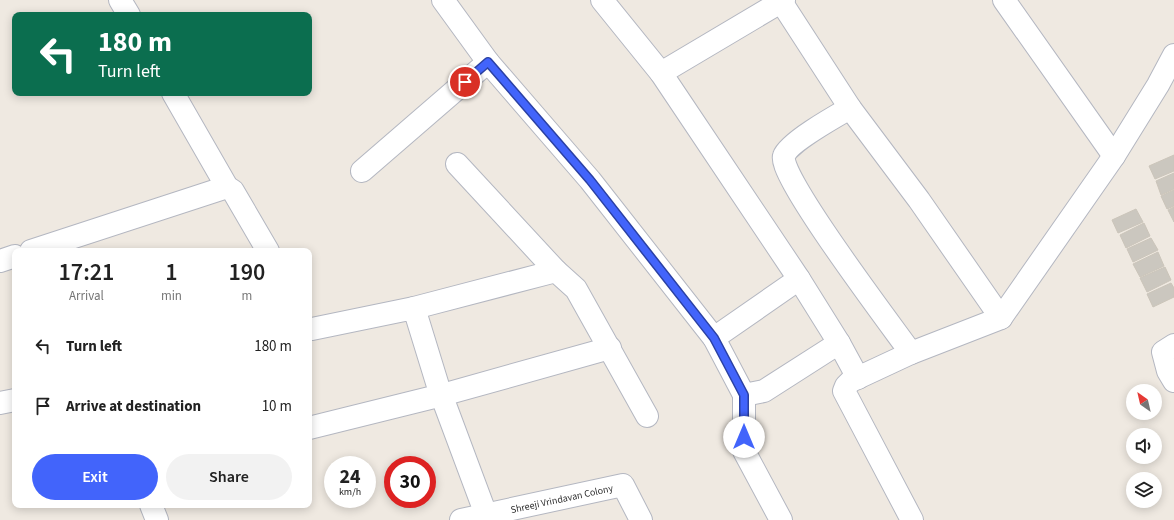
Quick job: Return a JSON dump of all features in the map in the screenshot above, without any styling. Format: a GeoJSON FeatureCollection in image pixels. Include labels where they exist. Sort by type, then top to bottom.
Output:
{"type":"FeatureCollection","features":[{"type":"Feature","properties":{"kind":"street"},"geometry":{"type":"LineString","coordinates":[[120,0],[127,12]]}},
{"type":"Feature","properties":{"kind":"street"},"geometry":{"type":"LineString","coordinates":[[443,0],[488,62],[590,180],[714,338],[744,395],[744,450],[781,520]]}},
{"type":"Feature","properties":{"kind":"street"},"geometry":{"type":"LineString","coordinates":[[602,0],[662,73],[799,278],[839,343],[858,378]]}},
{"type":"Feature","properties":{"kind":"street"},"geometry":{"type":"LineString","coordinates":[[1004,0],[1114,156]]}},
{"type":"Feature","properties":{"kind":"street"},"geometry":{"type":"LineString","coordinates":[[662,73],[782,1],[850,108],[919,200],[1001,318]]}},
{"type":"Feature","properties":{"kind":"street"},"geometry":{"type":"LineString","coordinates":[[912,520],[844,392],[846,386],[858,378],[911,353],[1001,318],[1114,156],[1166,90],[1174,55]]}},
{"type":"Feature","properties":{"kind":"street"},"geometry":{"type":"LineString","coordinates":[[362,171],[488,62]]}},
{"type":"Feature","properties":{"kind":"street"},"geometry":{"type":"LineString","coordinates":[[175,96],[227,187],[233,191],[266,248]]}},
{"type":"Feature","properties":{"kind":"street"},"geometry":{"type":"LineString","coordinates":[[850,108],[793,144],[784,154],[783,160],[799,192],[853,274],[911,353]]}},
{"type":"Feature","properties":{"kind":"street"},"geometry":{"type":"LineString","coordinates":[[458,164],[556,271],[576,289],[648,416]]}},
{"type":"Feature","properties":{"kind":"street"},"geometry":{"type":"LineString","coordinates":[[40,248],[227,187]]}},
{"type":"Feature","properties":{"kind":"street"},"geometry":{"type":"LineString","coordinates":[[0,261],[12,257]]}},
{"type":"Feature","properties":{"kind":"street"},"geometry":{"type":"LineString","coordinates":[[312,327],[414,308],[556,271]]}},
{"type":"Feature","properties":{"kind":"street"},"geometry":{"type":"LineString","coordinates":[[714,338],[799,278]]}},
{"type":"Feature","properties":{"kind":"street"},"geometry":{"type":"LineString","coordinates":[[414,308],[442,395],[486,518]]}},
{"type":"Feature","properties":{"kind":"street"},"geometry":{"type":"LineString","coordinates":[[744,395],[764,391],[839,343]]}},
{"type":"Feature","properties":{"kind":"street"},"geometry":{"type":"LineString","coordinates":[[1174,345],[1163,352],[1168,371],[1174,381]]}},
{"type":"Feature","properties":{"kind":"street"},"geometry":{"type":"LineString","coordinates":[[312,427],[442,395],[610,348]]}},
{"type":"Feature","properties":{"kind":"street"},"geometry":{"type":"LineString","coordinates":[[0,403],[12,401]]}},
{"type":"Feature","properties":{"kind":"street","name":"Shreeji Vrindavan Colony"},"geometry":{"type":"LineString","coordinates":[[461,520],[486,518],[623,485],[641,520]]}},
{"type":"Feature","properties":{"kind":"street"},"geometry":{"type":"LineString","coordinates":[[152,508],[157,520]]}},
{"type":"Feature","properties":{"kind":"building"},"geometry":{"type":"Polygon","coordinates":[[[1174,155],[1174,171],[1155,179],[1149,166],[1174,155]]]}},
{"type":"Feature","properties":{"kind":"building"},"geometry":{"type":"Polygon","coordinates":[[[1174,173],[1174,189],[1161,195],[1156,181],[1174,173]]]}},
{"type":"Feature","properties":{"kind":"building"},"geometry":{"type":"Polygon","coordinates":[[[1174,190],[1174,206],[1167,209],[1161,196],[1174,190]]]}},
{"type":"Feature","properties":{"kind":"building"},"geometry":{"type":"Polygon","coordinates":[[[1174,207],[1174,222],[1168,210],[1174,207]]]}},
{"type":"Feature","properties":{"kind":"building"},"geometry":{"type":"Polygon","coordinates":[[[1136,209],[1143,222],[1118,233],[1112,220],[1136,209]]]}},
{"type":"Feature","properties":{"kind":"building"},"geometry":{"type":"Polygon","coordinates":[[[1144,223],[1150,236],[1126,248],[1120,235],[1144,223]]]}},
{"type":"Feature","properties":{"kind":"building"},"geometry":{"type":"Polygon","coordinates":[[[1151,238],[1158,250],[1133,262],[1127,249],[1151,238]]]}},
{"type":"Feature","properties":{"kind":"building"},"geometry":{"type":"Polygon","coordinates":[[[1158,252],[1164,266],[1140,277],[1133,264],[1158,252]]]}},
{"type":"Feature","properties":{"kind":"building"},"geometry":{"type":"Polygon","coordinates":[[[1165,267],[1171,280],[1147,292],[1140,278],[1165,267]]]}},
{"type":"Feature","properties":{"kind":"building"},"geometry":{"type":"Polygon","coordinates":[[[1171,283],[1174,288],[1174,297],[1153,307],[1147,294],[1171,283]]]}},
{"type":"Feature","properties":{"kind":"route"},"geometry":{"type":"LineString","coordinates":[[465,82],[488,62],[609,204],[714,338],[744,395],[744,437]]}}]}
